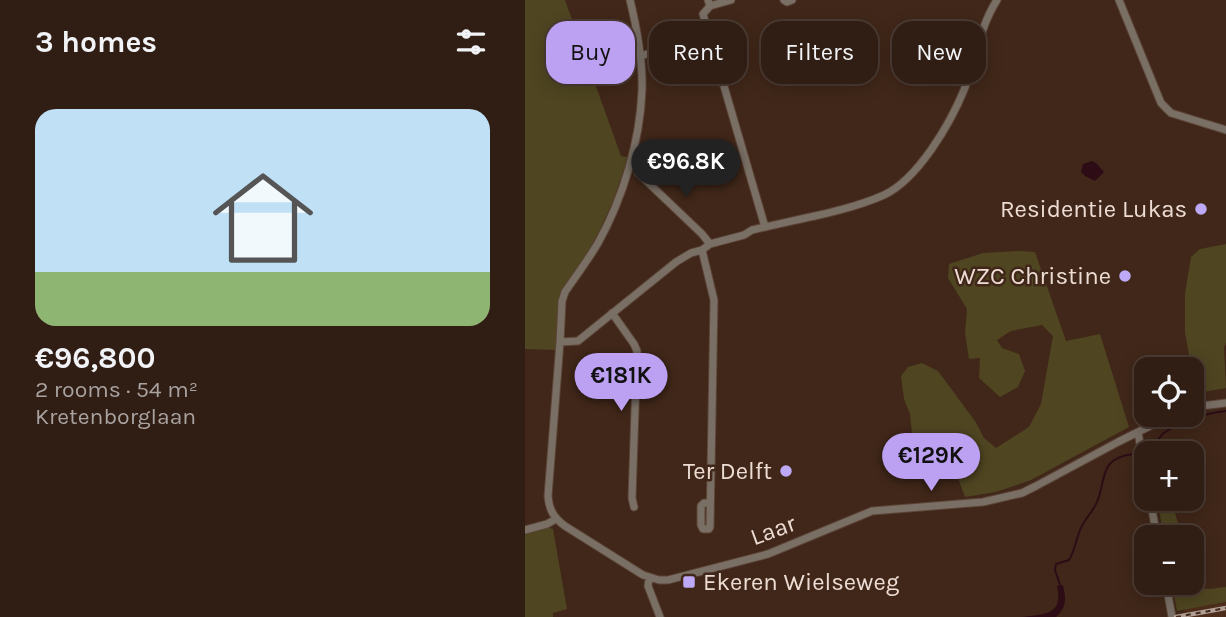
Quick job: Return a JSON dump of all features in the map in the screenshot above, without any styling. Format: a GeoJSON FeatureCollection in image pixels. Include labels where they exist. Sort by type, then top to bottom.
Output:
{"type":"FeatureCollection","features":[{"type":"Feature","properties":{"kind":"street"},"geometry":{"type":"LineString","coordinates":[[630,0],[640,56],[642,89],[638,123],[631,160],[614,209],[598,242],[562,300],[548,496],[550,509],[556,519],[649,577],[648,586],[660,617]]}},
{"type":"Feature","properties":{"kind":"street"},"geometry":{"type":"LineString","coordinates":[[705,21],[703,14],[709,3],[731,0]]}},
{"type":"Feature","properties":{"kind":"street"},"geometry":{"type":"LineString","coordinates":[[784,0],[792,0]]}},
{"type":"Feature","properties":{"kind":"street"},"geometry":{"type":"LineString","coordinates":[[560,342],[578,341],[676,262],[710,244],[744,236],[765,226],[858,204],[885,194],[905,180],[931,150],[952,118],[970,75],[983,26],[997,0]]}},
{"type":"Feature","properties":{"kind":"street"},"geometry":{"type":"LineString","coordinates":[[1119,0],[1161,103],[1171,113],[1226,130]]}},
{"type":"Feature","properties":{"kind":"street"},"geometry":{"type":"LineString","coordinates":[[640,56],[649,53]]}},
{"type":"Feature","properties":{"kind":"street"},"geometry":{"type":"LineString","coordinates":[[722,84],[765,226]]}},
{"type":"Feature","properties":{"kind":"street"},"geometry":{"type":"LineString","coordinates":[[638,173],[710,244]]}},
{"type":"Feature","properties":{"kind":"street"},"geometry":{"type":"LineString","coordinates":[[702,250],[714,300],[711,503]]}},
{"type":"Feature","properties":{"kind":"street"},"geometry":{"type":"LineString","coordinates":[[612,313],[635,344],[637,351],[632,498],[634,508]]}},
{"type":"Feature","properties":{"kind":"street"},"geometry":{"type":"LineString","coordinates":[[1204,406],[1226,403]]}},
{"type":"Feature","properties":{"kind":"street","name":"Laar"},"geometry":{"type":"LineString","coordinates":[[649,577],[669,580],[748,560],[872,511],[958,505],[1012,496],[1149,427]]}},
{"type":"Feature","properties":{"kind":"street"},"geometry":{"type":"LineString","coordinates":[[1137,432],[1139,441]]}},
{"type":"Feature","properties":{"kind":"street"},"geometry":{"type":"LineString","coordinates":[[525,530],[556,519]]}},
{"type":"Feature","properties":{"kind":"street"},"geometry":{"type":"LineString","coordinates":[[1168,595],[1171,614]]}},
{"type":"Feature","properties":{"kind":"shaded area"},"geometry":{"type":"Polygon","coordinates":[[[525,0],[565,0],[573,21],[546,21],[546,84],[595,84],[621,156],[628,157],[602,225],[582,264],[560,295],[556,350],[525,349],[525,0]]]}},
{"type":"Feature","properties":{"kind":"shaded area"},"geometry":{"type":"Polygon","coordinates":[[[1092,161],[1104,172],[1095,181],[1081,172],[1083,164],[1092,161]]]}},
{"type":"Feature","properties":{"kind":"shaded area"},"geometry":{"type":"Polygon","coordinates":[[[1226,244],[1226,388],[1204,392],[1204,357],[1186,357],[1189,355],[1185,332],[1185,293],[1191,257],[1200,249],[1226,244]]]}},
{"type":"Feature","properties":{"kind":"shaded area"},"geometry":{"type":"Polygon","coordinates":[[[1035,252],[1066,341],[1100,334],[1129,427],[1031,480],[996,492],[965,497],[955,470],[954,445],[935,434],[913,444],[910,414],[904,399],[901,376],[908,367],[922,363],[938,371],[975,421],[984,438],[996,448],[1029,427],[1041,404],[1053,336],[1042,325],[1011,331],[997,340],[1002,348],[1019,354],[1025,371],[1018,387],[1000,397],[979,378],[980,358],[969,359],[965,333],[967,309],[948,278],[949,264],[983,253],[1035,252]]]}},
{"type":"Feature","properties":{"kind":"shaded area"},"geometry":{"type":"Polygon","coordinates":[[[1159,511],[1174,511],[1179,525],[1162,525],[1159,511]]]}},
{"type":"Feature","properties":{"kind":"shaded area"},"geometry":{"type":"Polygon","coordinates":[[[548,527],[553,529],[567,609],[553,613],[553,617],[525,617],[525,533],[548,527]]]}},
{"type":"Feature","properties":{"kind":"shaded area"},"geometry":{"type":"Polygon","coordinates":[[[1063,585],[1065,602],[1056,617],[1021,617],[1050,612],[1057,603],[1057,586],[1063,585]]]}},
{"type":"Feature","properties":{"kind":"shaded area"},"geometry":{"type":"Polygon","coordinates":[[[1226,587],[1226,602],[1177,611],[1174,595],[1204,595],[1204,588],[1226,587]]]}},
{"type":"Feature","properties":{"kind":"shaded area"},"geometry":{"type":"Polygon","coordinates":[[[1226,602],[1226,617],[1185,617],[1184,609],[1226,602]]]}},
{"type":"Feature","properties":{"kind":"waterway"},"geometry":{"type":"LineString","coordinates":[[1158,441],[1172,428],[1194,418],[1226,411]]}},
{"type":"Feature","properties":{"kind":"waterway"},"geometry":{"type":"LineString","coordinates":[[1060,585],[1055,570],[1056,564],[1069,560],[1082,526],[1097,502],[1109,465],[1114,460],[1133,454]]}},
{"type":"Feature","properties":{"kind":"railway"},"geometry":{"type":"LineString","coordinates":[[1176,617],[1226,608]]}},
{"type":"Feature","properties":{"kind":"place","name":"Residentie Lukas"},"geometry":{"type":"Point","coordinates":[1201,209]}},
{"type":"Feature","properties":{"kind":"place","name":"WZC Christine"},"geometry":{"type":"Point","coordinates":[1125,276]}},
{"type":"Feature","properties":{"kind":"place","name":"Ter Delft"},"geometry":{"type":"Point","coordinates":[786,471]}},
{"type":"Feature","properties":{"kind":"place","name":"Ekeren Wielseweg"},"geometry":{"type":"Point","coordinates":[689,582]}}]}
